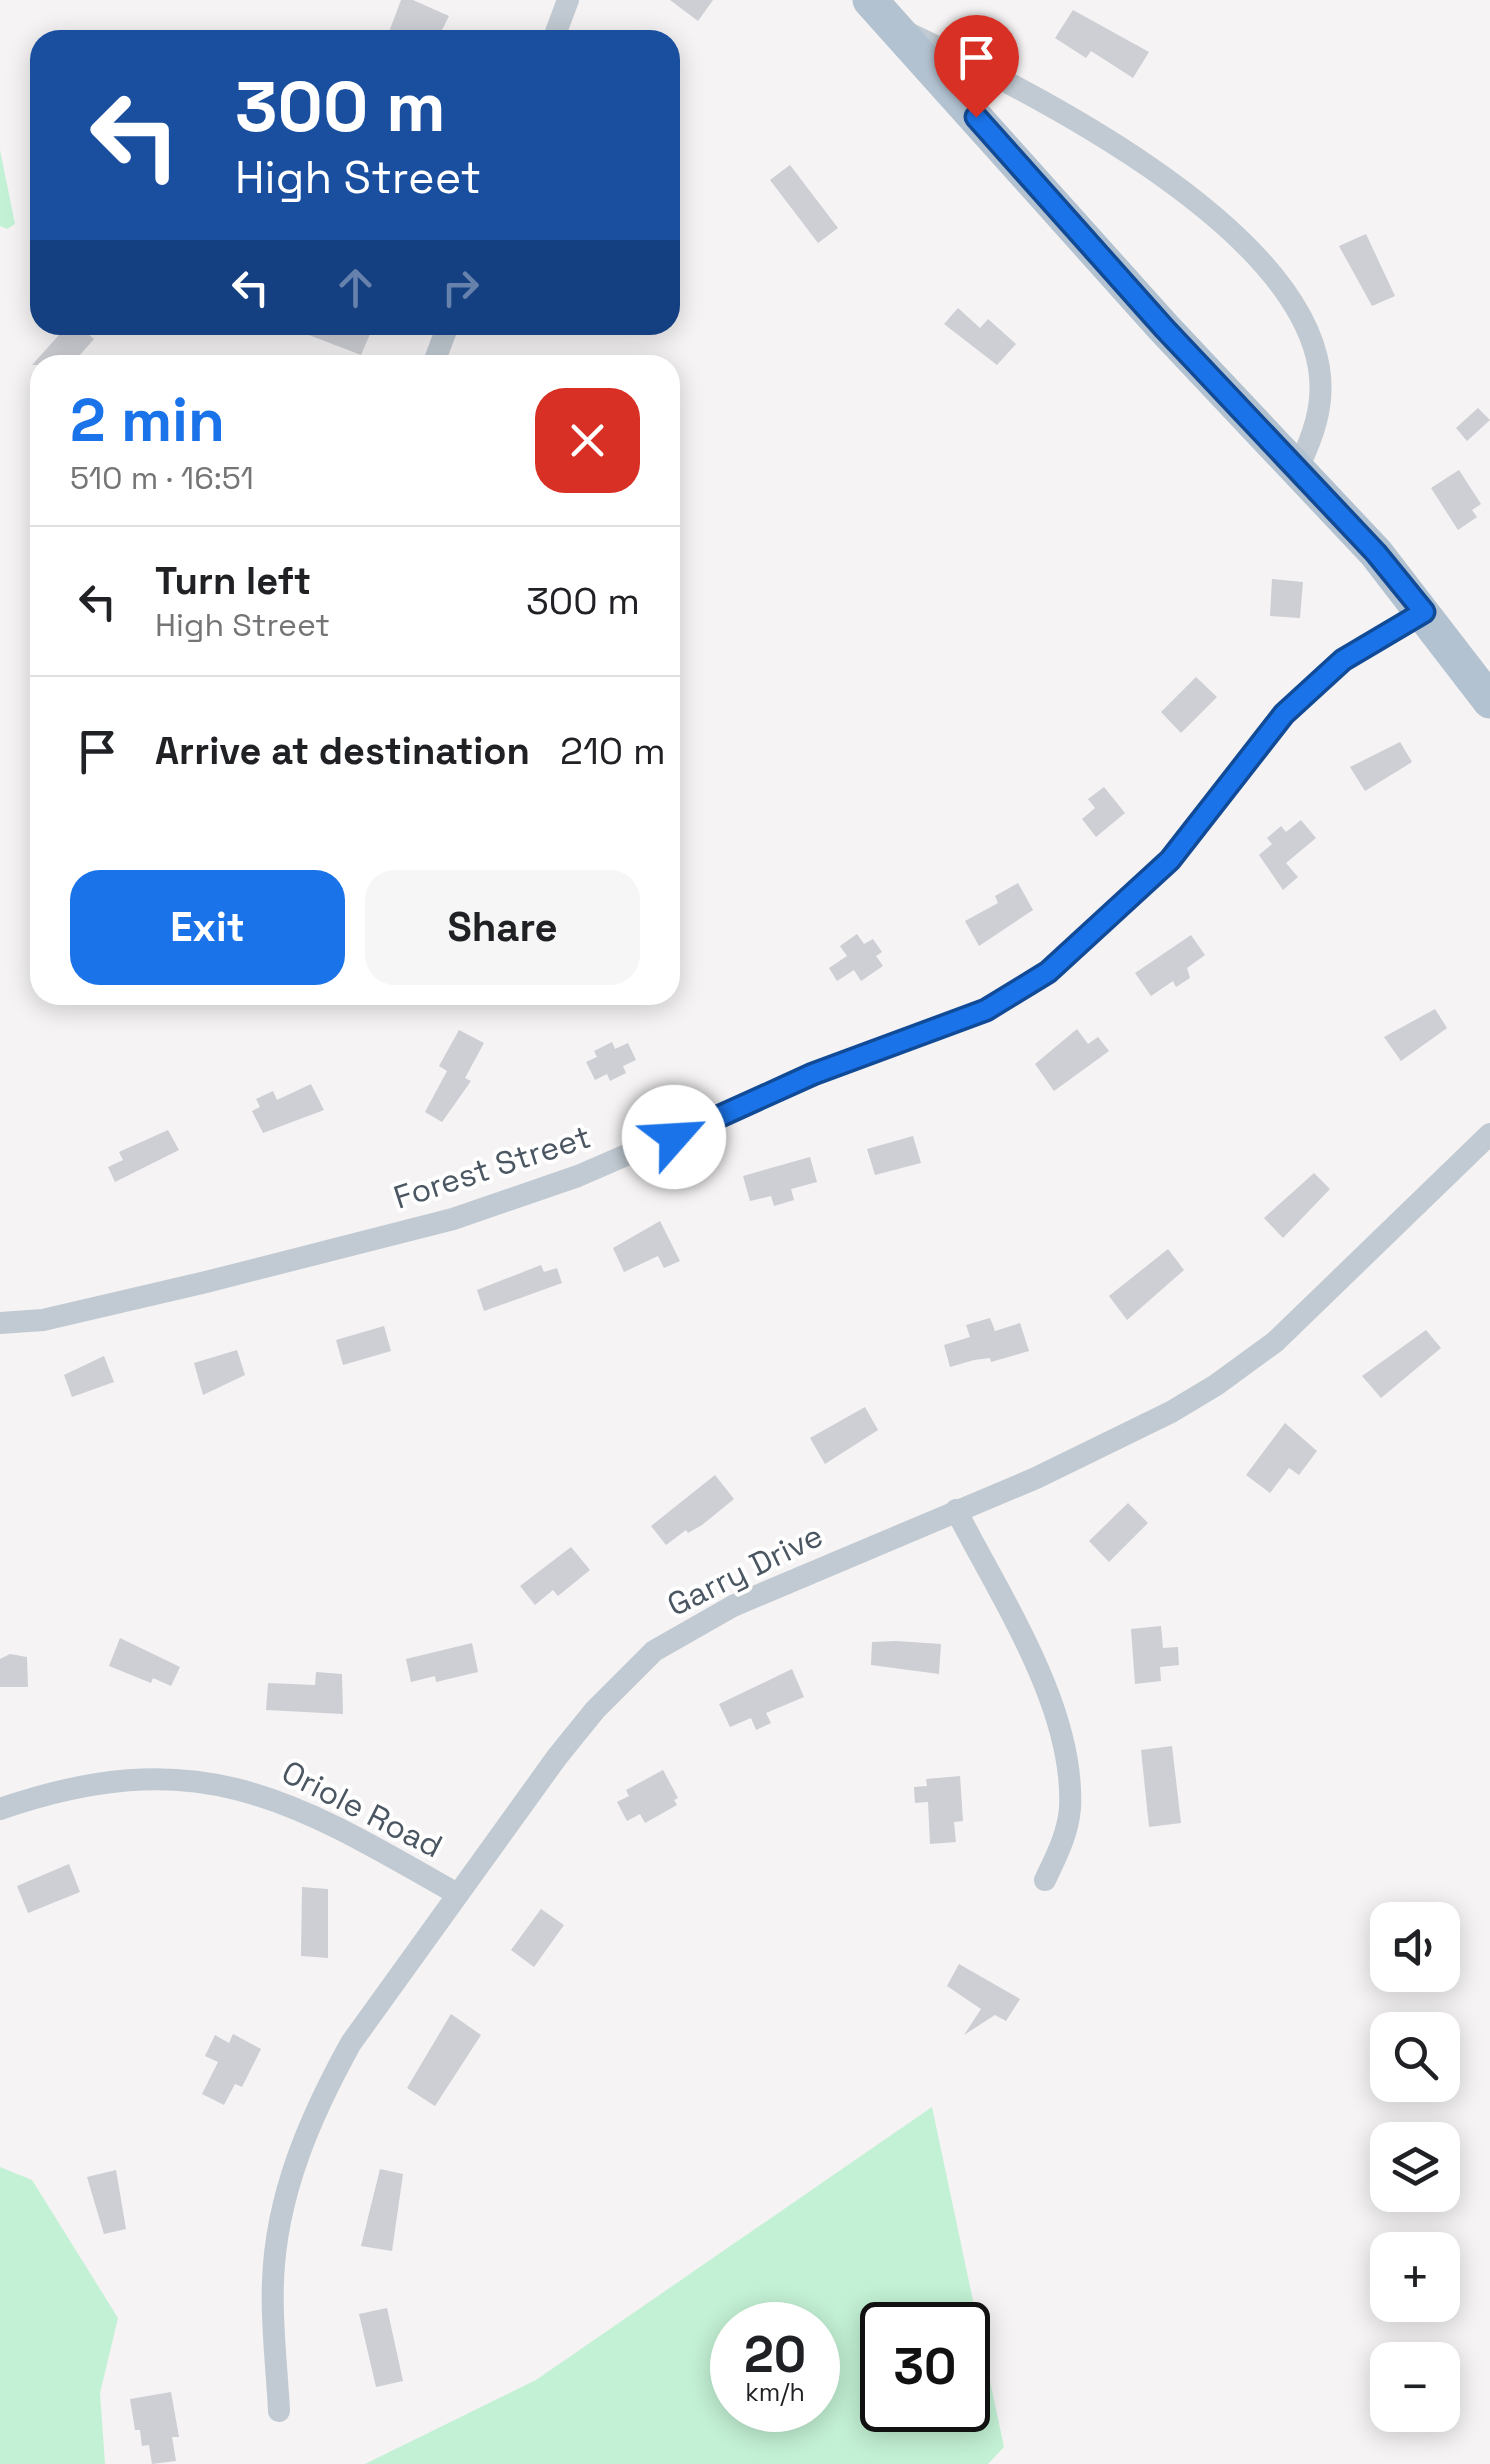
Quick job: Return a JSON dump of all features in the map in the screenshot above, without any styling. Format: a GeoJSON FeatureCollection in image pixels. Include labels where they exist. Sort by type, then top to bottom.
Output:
{"type":"FeatureCollection","features":[{"type":"Feature","properties":{"kind":"main road"},"geometry":{"type":"LineString","coordinates":[[882,13],[1424,612],[1490,701]]}},
{"type":"Feature","properties":{"kind":"street"},"geometry":{"type":"LineString","coordinates":[[557,30],[568,0]]}},
{"type":"Feature","properties":{"kind":"street"},"geometry":{"type":"LineString","coordinates":[[882,13],[1077,120],[1160,177],[1268,269],[1292,297],[1319,366],[1315,432],[1297,470]]}},
{"type":"Feature","properties":{"kind":"street","name":"Forest Street"},"geometry":{"type":"LineString","coordinates":[[0,1323],[42,1320],[453,1219],[578,1176],[813,1074],[986,1010],[1048,972],[1170,860],[1284,714],[1308,692],[1373,640],[1424,612]]}},
{"type":"Feature","properties":{"kind":"street","name":"Garry Drive"},"geometry":{"type":"LineString","coordinates":[[279,2411],[273,2280],[295,2160],[350,2043],[595,1710],[654,1651],[733,1606],[1036,1478],[1171,1412],[1216,1385],[1275,1342],[1490,1134]]}},
{"type":"Feature","properties":{"kind":"street"},"geometry":{"type":"LineString","coordinates":[[956,1510],[1051,1698],[1064,1746],[1070,1807],[1064,1838],[1046,1880]]}},
{"type":"Feature","properties":{"kind":"street","name":"Oriole Road"},"geometry":{"type":"LineString","coordinates":[[0,1809],[52,1793],[108,1783],[218,1784],[254,1791],[323,1818],[457,1894]]}},
{"type":"Feature","properties":{"kind":"green space"},"geometry":{"type":"Polygon","coordinates":[[[0,150],[15,224],[7,229],[0,226],[0,150]]]}},
{"type":"Feature","properties":{"kind":"green space"},"geometry":{"type":"Polygon","coordinates":[[[932,2107],[973,2302],[860,2302],[860,2432],[990,2432],[990,2381],[1004,2447],[988,2464],[365,2464],[536,2380],[932,2107]]]}},
{"type":"Feature","properties":{"kind":"green space"},"geometry":{"type":"Polygon","coordinates":[[[0,2167],[32,2180],[118,2318],[100,2393],[105,2464],[0,2464],[0,2167]]]}},
{"type":"Feature","properties":{"kind":"building"},"geometry":{"type":"Polygon","coordinates":[[[401,0],[413,0],[449,16],[442,30],[390,30],[401,0]]]}},
{"type":"Feature","properties":{"kind":"building"},"geometry":{"type":"Polygon","coordinates":[[[670,0],[713,0],[698,21],[670,0]]]}},
{"type":"Feature","properties":{"kind":"building"},"geometry":{"type":"Polygon","coordinates":[[[1073,10],[1149,52],[1133,78],[1091,51],[1086,58],[1055,38],[1073,10]]]}},
{"type":"Feature","properties":{"kind":"building"},"geometry":{"type":"Polygon","coordinates":[[[790,165],[838,228],[818,243],[770,180],[790,165]]]}},
{"type":"Feature","properties":{"kind":"building"},"geometry":{"type":"Polygon","coordinates":[[[1366,234],[1395,296],[1372,306],[1339,246],[1366,234]]]}},
{"type":"Feature","properties":{"kind":"building"},"geometry":{"type":"Polygon","coordinates":[[[958,308],[980,328],[988,319],[1016,344],[997,365],[944,324],[958,308]]]}},
{"type":"Feature","properties":{"kind":"building"},"geometry":{"type":"Polygon","coordinates":[[[59,335],[89,335],[94,339],[80,355],[41,355],[59,335]]]}},
{"type":"Feature","properties":{"kind":"building"},"geometry":{"type":"Polygon","coordinates":[[[309,335],[370,335],[361,355],[309,335]]]}},
{"type":"Feature","properties":{"kind":"building"},"geometry":{"type":"Polygon","coordinates":[[[1478,408],[1490,420],[1467,441],[1456,428],[1478,408]]]}},
{"type":"Feature","properties":{"kind":"building"},"geometry":{"type":"Polygon","coordinates":[[[1459,470],[1481,504],[1472,510],[1477,517],[1458,530],[1431,488],[1459,470]]]}},
{"type":"Feature","properties":{"kind":"building"},"geometry":{"type":"Polygon","coordinates":[[[1272,579],[1303,582],[1300,618],[1270,616],[1272,579]]]}},
{"type":"Feature","properties":{"kind":"building"},"geometry":{"type":"Polygon","coordinates":[[[1196,677],[1217,697],[1181,733],[1161,712],[1196,677]]]}},
{"type":"Feature","properties":{"kind":"building"},"geometry":{"type":"Polygon","coordinates":[[[1400,742],[1412,762],[1365,791],[1350,767],[1400,742]]]}},
{"type":"Feature","properties":{"kind":"building"},"geometry":{"type":"Polygon","coordinates":[[[1104,787],[1125,813],[1096,837],[1082,819],[1095,808],[1088,799],[1104,787]]]}},
{"type":"Feature","properties":{"kind":"building"},"geometry":{"type":"Polygon","coordinates":[[[1301,820],[1316,838],[1286,863],[1298,877],[1283,890],[1259,855],[1272,844],[1267,838],[1281,826],[1286,832],[1301,820]]]}},
{"type":"Feature","properties":{"kind":"building"},"geometry":{"type":"Polygon","coordinates":[[[1018,883],[1033,910],[979,946],[965,921],[998,903],[995,896],[1018,883]]]}},
{"type":"Feature","properties":{"kind":"building"},"geometry":{"type":"Polygon","coordinates":[[[857,934],[864,944],[873,939],[882,952],[876,956],[883,966],[861,981],[854,970],[837,981],[829,968],[847,956],[840,946],[857,934]]]}},
{"type":"Feature","properties":{"kind":"building"},"geometry":{"type":"Polygon","coordinates":[[[1191,935],[1205,955],[1187,968],[1190,978],[1176,987],[1173,981],[1151,996],[1135,973],[1191,935]]]}},
{"type":"Feature","properties":{"kind":"building"},"geometry":{"type":"Polygon","coordinates":[[[1435,1009],[1447,1028],[1401,1061],[1384,1037],[1435,1009]]]}},
{"type":"Feature","properties":{"kind":"building"},"geometry":{"type":"Polygon","coordinates":[[[1077,1029],[1088,1044],[1098,1037],[1109,1051],[1054,1091],[1035,1064],[1077,1029]]]}},
{"type":"Feature","properties":{"kind":"building"},"geometry":{"type":"Polygon","coordinates":[[[459,1030],[484,1043],[465,1078],[471,1081],[442,1122],[425,1112],[447,1071],[439,1066],[459,1030]]]}},
{"type":"Feature","properties":{"kind":"building"},"geometry":{"type":"Polygon","coordinates":[[[612,1042],[615,1049],[628,1043],[636,1060],[623,1066],[626,1073],[610,1081],[607,1074],[595,1080],[586,1062],[597,1057],[594,1051],[612,1042]]]}},
{"type":"Feature","properties":{"kind":"building"},"geometry":{"type":"Polygon","coordinates":[[[311,1084],[324,1110],[263,1133],[252,1111],[260,1107],[256,1099],[273,1091],[277,1100],[311,1084]]]}},
{"type":"Feature","properties":{"kind":"building"},"geometry":{"type":"Polygon","coordinates":[[[168,1130],[179,1150],[115,1182],[108,1167],[123,1160],[119,1152],[168,1130]]]}},
{"type":"Feature","properties":{"kind":"building"},"geometry":{"type":"Polygon","coordinates":[[[913,1136],[921,1163],[875,1175],[867,1149],[913,1136]]]}},
{"type":"Feature","properties":{"kind":"building"},"geometry":{"type":"Polygon","coordinates":[[[810,1157],[817,1182],[791,1189],[794,1200],[774,1206],[771,1196],[750,1201],[743,1176],[810,1157]]]}},
{"type":"Feature","properties":{"kind":"building"},"geometry":{"type":"Polygon","coordinates":[[[1314,1173],[1330,1189],[1283,1238],[1264,1218],[1314,1173]]]}},
{"type":"Feature","properties":{"kind":"building"},"geometry":{"type":"Polygon","coordinates":[[[660,1221],[680,1261],[664,1268],[658,1256],[624,1272],[613,1248],[660,1221]]]}},
{"type":"Feature","properties":{"kind":"building"},"geometry":{"type":"Polygon","coordinates":[[[1168,1249],[1184,1270],[1127,1320],[1109,1296],[1168,1249]]]}},
{"type":"Feature","properties":{"kind":"building"},"geometry":{"type":"Polygon","coordinates":[[[541,1265],[544,1272],[557,1268],[562,1283],[484,1311],[477,1290],[541,1265]]]}},
{"type":"Feature","properties":{"kind":"building"},"geometry":{"type":"Polygon","coordinates":[[[990,1318],[995,1331],[1020,1323],[1029,1351],[991,1362],[990,1358],[950,1367],[944,1345],[970,1337],[966,1325],[990,1318]]]}},
{"type":"Feature","properties":{"kind":"building"},"geometry":{"type":"Polygon","coordinates":[[[384,1326],[391,1351],[343,1365],[336,1340],[384,1326]]]}},
{"type":"Feature","properties":{"kind":"building"},"geometry":{"type":"Polygon","coordinates":[[[1426,1330],[1441,1348],[1381,1398],[1362,1376],[1426,1330]]]}},
{"type":"Feature","properties":{"kind":"building"},"geometry":{"type":"Polygon","coordinates":[[[237,1350],[245,1375],[203,1395],[194,1363],[237,1350]]]}},
{"type":"Feature","properties":{"kind":"building"},"geometry":{"type":"Polygon","coordinates":[[[104,1356],[114,1382],[72,1397],[64,1375],[104,1356]]]}},
{"type":"Feature","properties":{"kind":"building"},"geometry":{"type":"Polygon","coordinates":[[[865,1407],[878,1430],[825,1464],[810,1438],[865,1407]]]}},
{"type":"Feature","properties":{"kind":"building"},"geometry":{"type":"Polygon","coordinates":[[[1285,1423],[1317,1451],[1299,1475],[1289,1468],[1270,1493],[1246,1475],[1285,1423]]]}},
{"type":"Feature","properties":{"kind":"building"},"geometry":{"type":"Polygon","coordinates":[[[715,1475],[734,1499],[702,1525],[688,1533],[686,1530],[666,1545],[651,1526],[715,1475]]]}},
{"type":"Feature","properties":{"kind":"building"},"geometry":{"type":"Polygon","coordinates":[[[1128,1503],[1148,1523],[1109,1562],[1089,1541],[1128,1503]]]}},
{"type":"Feature","properties":{"kind":"building"},"geometry":{"type":"Polygon","coordinates":[[[571,1547],[590,1570],[558,1596],[553,1590],[535,1605],[520,1586],[571,1547]]]}},
{"type":"Feature","properties":{"kind":"building"},"geometry":{"type":"Polygon","coordinates":[[[1161,1626],[1163,1648],[1178,1647],[1179,1665],[1160,1667],[1161,1681],[1135,1684],[1131,1629],[1161,1626]]]}},
{"type":"Feature","properties":{"kind":"building"},"geometry":{"type":"Polygon","coordinates":[[[120,1638],[180,1667],[171,1686],[153,1678],[151,1683],[109,1666],[120,1638]]]}},
{"type":"Feature","properties":{"kind":"building"},"geometry":{"type":"Polygon","coordinates":[[[872,1642],[941,1644],[939,1674],[871,1665],[872,1642]]]}},
{"type":"Feature","properties":{"kind":"building"},"geometry":{"type":"Polygon","coordinates":[[[472,1643],[478,1672],[436,1682],[435,1676],[411,1682],[406,1659],[472,1643]]]}},
{"type":"Feature","properties":{"kind":"building"},"geometry":{"type":"Polygon","coordinates":[[[10,1654],[27,1657],[28,1687],[0,1687],[0,1659],[10,1654]]]}},
{"type":"Feature","properties":{"kind":"building"},"geometry":{"type":"Polygon","coordinates":[[[792,1669],[804,1697],[766,1713],[771,1723],[756,1730],[751,1718],[730,1727],[719,1704],[792,1669]]]}},
{"type":"Feature","properties":{"kind":"building"},"geometry":{"type":"Polygon","coordinates":[[[316,1672],[342,1674],[343,1714],[266,1710],[268,1683],[315,1685],[316,1672]]]}},
{"type":"Feature","properties":{"kind":"building"},"geometry":{"type":"Polygon","coordinates":[[[1172,1746],[1181,1823],[1149,1827],[1141,1750],[1172,1746]]]}},
{"type":"Feature","properties":{"kind":"building"},"geometry":{"type":"Polygon","coordinates":[[[663,1770],[678,1798],[674,1800],[677,1805],[645,1823],[640,1814],[627,1821],[617,1802],[629,1796],[626,1790],[663,1770]]]}},
{"type":"Feature","properties":{"kind":"building"},"geometry":{"type":"Polygon","coordinates":[[[960,1776],[963,1821],[954,1822],[956,1842],[930,1844],[928,1802],[915,1803],[914,1787],[927,1786],[926,1779],[960,1776]]]}},
{"type":"Feature","properties":{"kind":"building"},"geometry":{"type":"Polygon","coordinates":[[[69,1864],[80,1892],[28,1913],[17,1886],[69,1864]]]}},
{"type":"Feature","properties":{"kind":"building"},"geometry":{"type":"Polygon","coordinates":[[[302,1887],[328,1889],[328,1958],[301,1956],[302,1887]]]}},
{"type":"Feature","properties":{"kind":"building"},"geometry":{"type":"Polygon","coordinates":[[[541,1909],[564,1925],[534,1967],[511,1950],[541,1909]]]}},
{"type":"Feature","properties":{"kind":"building"},"geometry":{"type":"Polygon","coordinates":[[[959,1964],[1020,1999],[1006,2021],[995,2015],[964,2035],[981,2009],[947,1986],[959,1964]]]}},
{"type":"Feature","properties":{"kind":"building"},"geometry":{"type":"Polygon","coordinates":[[[451,2014],[481,2035],[435,2106],[407,2088],[451,2014]]]}},
{"type":"Feature","properties":{"kind":"building"},"geometry":{"type":"Polygon","coordinates":[[[233,2034],[261,2049],[242,2087],[235,2084],[224,2105],[202,2094],[218,2062],[205,2056],[215,2035],[229,2043],[233,2034]]]}},
{"type":"Feature","properties":{"kind":"building"},"geometry":{"type":"Polygon","coordinates":[[[380,2169],[403,2174],[392,2251],[361,2246],[380,2169]]]}},
{"type":"Feature","properties":{"kind":"building"},"geometry":{"type":"Polygon","coordinates":[[[116,2170],[126,2229],[104,2234],[87,2177],[116,2170]]]}},
{"type":"Feature","properties":{"kind":"building"},"geometry":{"type":"Polygon","coordinates":[[[387,2308],[403,2381],[376,2387],[359,2314],[387,2308]]]}},
{"type":"Feature","properties":{"kind":"building"},"geometry":{"type":"Polygon","coordinates":[[[171,2392],[179,2437],[172,2437],[176,2461],[152,2464],[149,2445],[142,2446],[140,2430],[135,2430],[130,2399],[171,2392]]]}},
{"type":"Feature","properties":{"kind":"route"},"geometry":{"type":"LineString","coordinates":[[674,1137],[739,1105],[986,1010],[1020,992],[1048,972],[1170,860],[1284,714],[1343,660],[1424,612],[1376,553],[1164,328],[976,117]]}}]}
